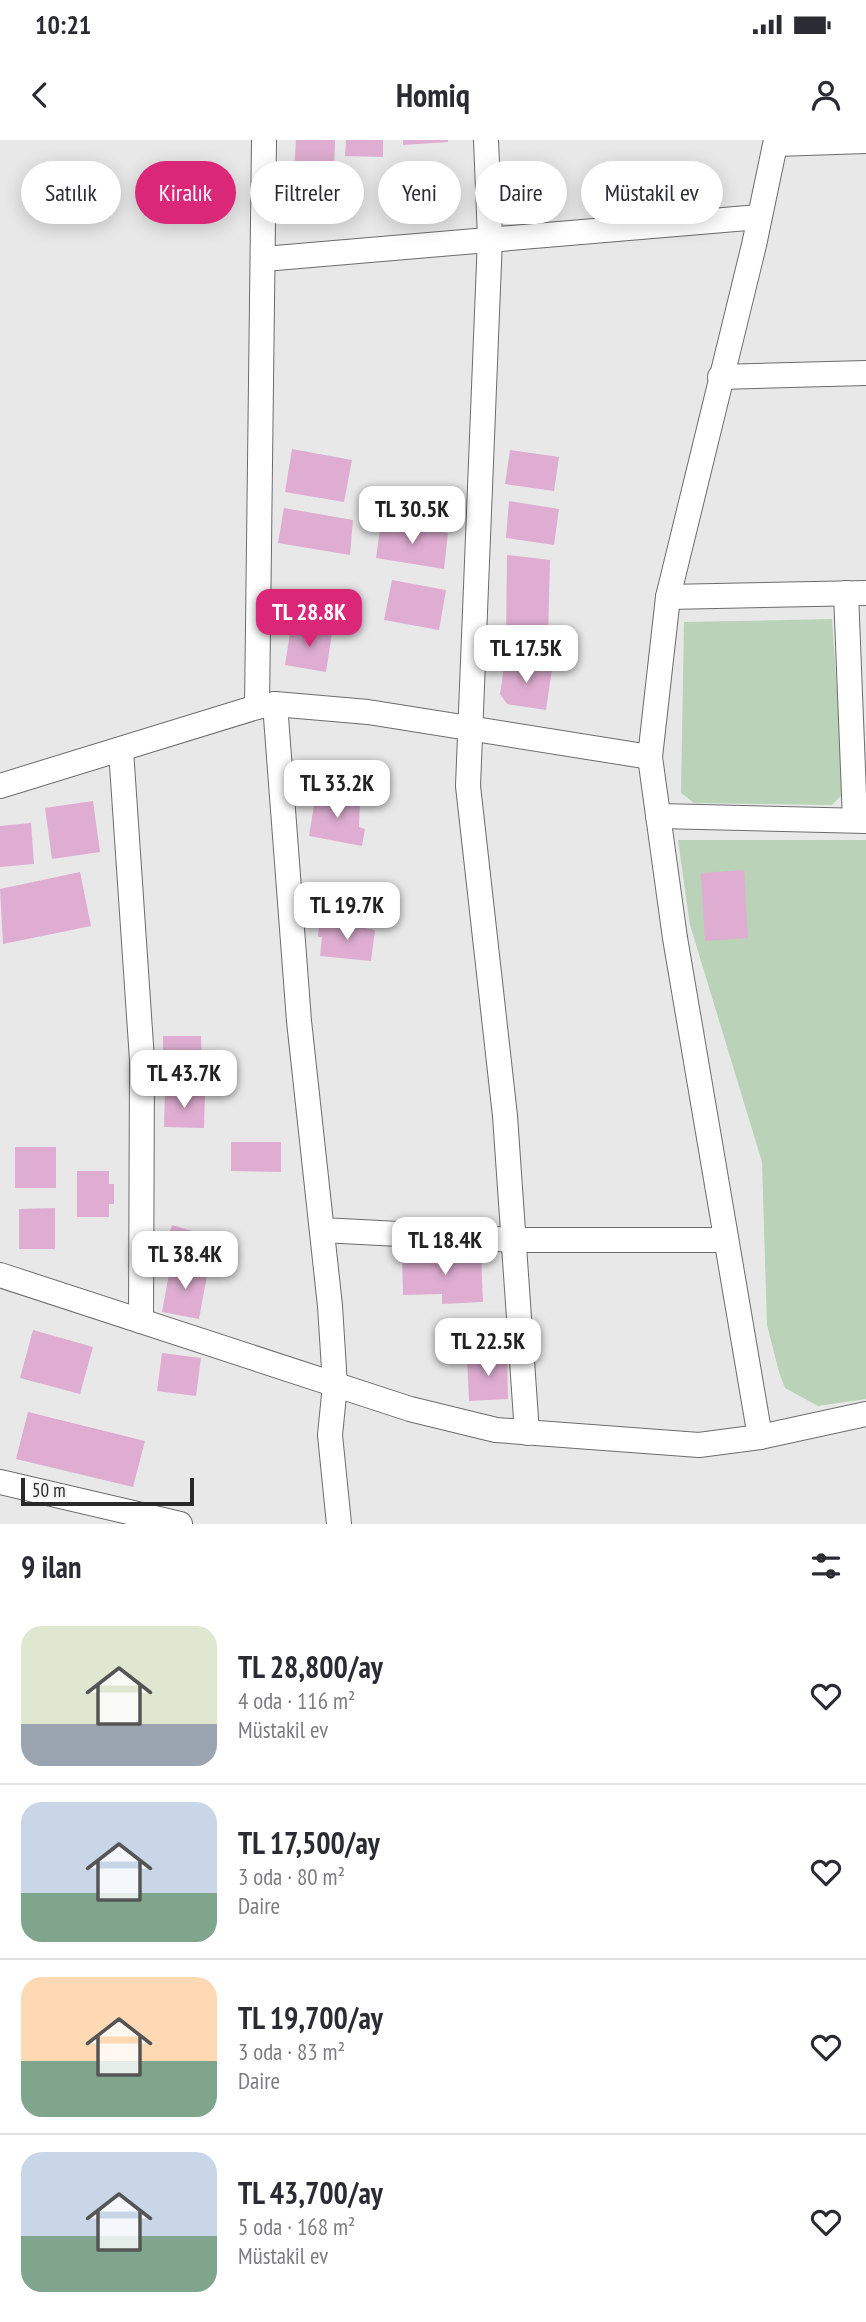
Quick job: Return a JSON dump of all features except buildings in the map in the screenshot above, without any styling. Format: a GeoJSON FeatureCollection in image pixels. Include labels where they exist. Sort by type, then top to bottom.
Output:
{"type":"FeatureCollection","features":[{"type":"Feature","properties":{"kind":"street"},"geometry":{"type":"LineString","coordinates":[[264,140],[266,706],[322,1230],[335,1385],[330,1435],[339,1524]]}},
{"type":"Feature","properties":{"kind":"street"},"geometry":{"type":"LineString","coordinates":[[486,140],[490,238],[468,786],[505,1116],[527,1433]]}},
{"type":"Feature","properties":{"kind":"street"},"geometry":{"type":"LineString","coordinates":[[760,1437],[726,1240],[650,757],[668,597],[776,142],[866,141]]}},
{"type":"Feature","properties":{"kind":"street"},"geometry":{"type":"LineString","coordinates":[[264,259],[759,216]]}},
{"type":"Feature","properties":{"kind":"street"},"geometry":{"type":"LineString","coordinates":[[720,377],[866,373]]}},
{"type":"Feature","properties":{"kind":"street"},"geometry":{"type":"LineString","coordinates":[[658,816],[861,821],[856,593],[668,597]]}},
{"type":"Feature","properties":{"kind":"street"},"geometry":{"type":"LineString","coordinates":[[0,786],[266,706],[368,712],[650,757]]}},
{"type":"Feature","properties":{"kind":"street"},"geometry":{"type":"LineString","coordinates":[[121,750],[142,1060],[141,1321]]}},
{"type":"Feature","properties":{"kind":"street"},"geometry":{"type":"LineString","coordinates":[[322,1230],[514,1240],[726,1240]]}},
{"type":"Feature","properties":{"kind":"street"},"geometry":{"type":"LineString","coordinates":[[0,1275],[335,1385],[462,1422],[527,1433],[686,1445],[760,1437],[866,1414]]}},
{"type":"Feature","properties":{"kind":"street"},"geometry":{"type":"LineString","coordinates":[[0,1482],[180,1524]]}},
{"type":"Feature","properties":{"kind":"green space"},"geometry":{"type":"Polygon","coordinates":[[[832,619],[844,793],[832,805],[694,803],[681,793],[684,622],[832,619]]]}},
{"type":"Feature","properties":{"kind":"green space"},"geometry":{"type":"Polygon","coordinates":[[[678,840],[866,840],[866,1399],[818,1406],[785,1388],[779,1372],[767,1325],[762,1162],[690,925],[678,840]]]}}]}
